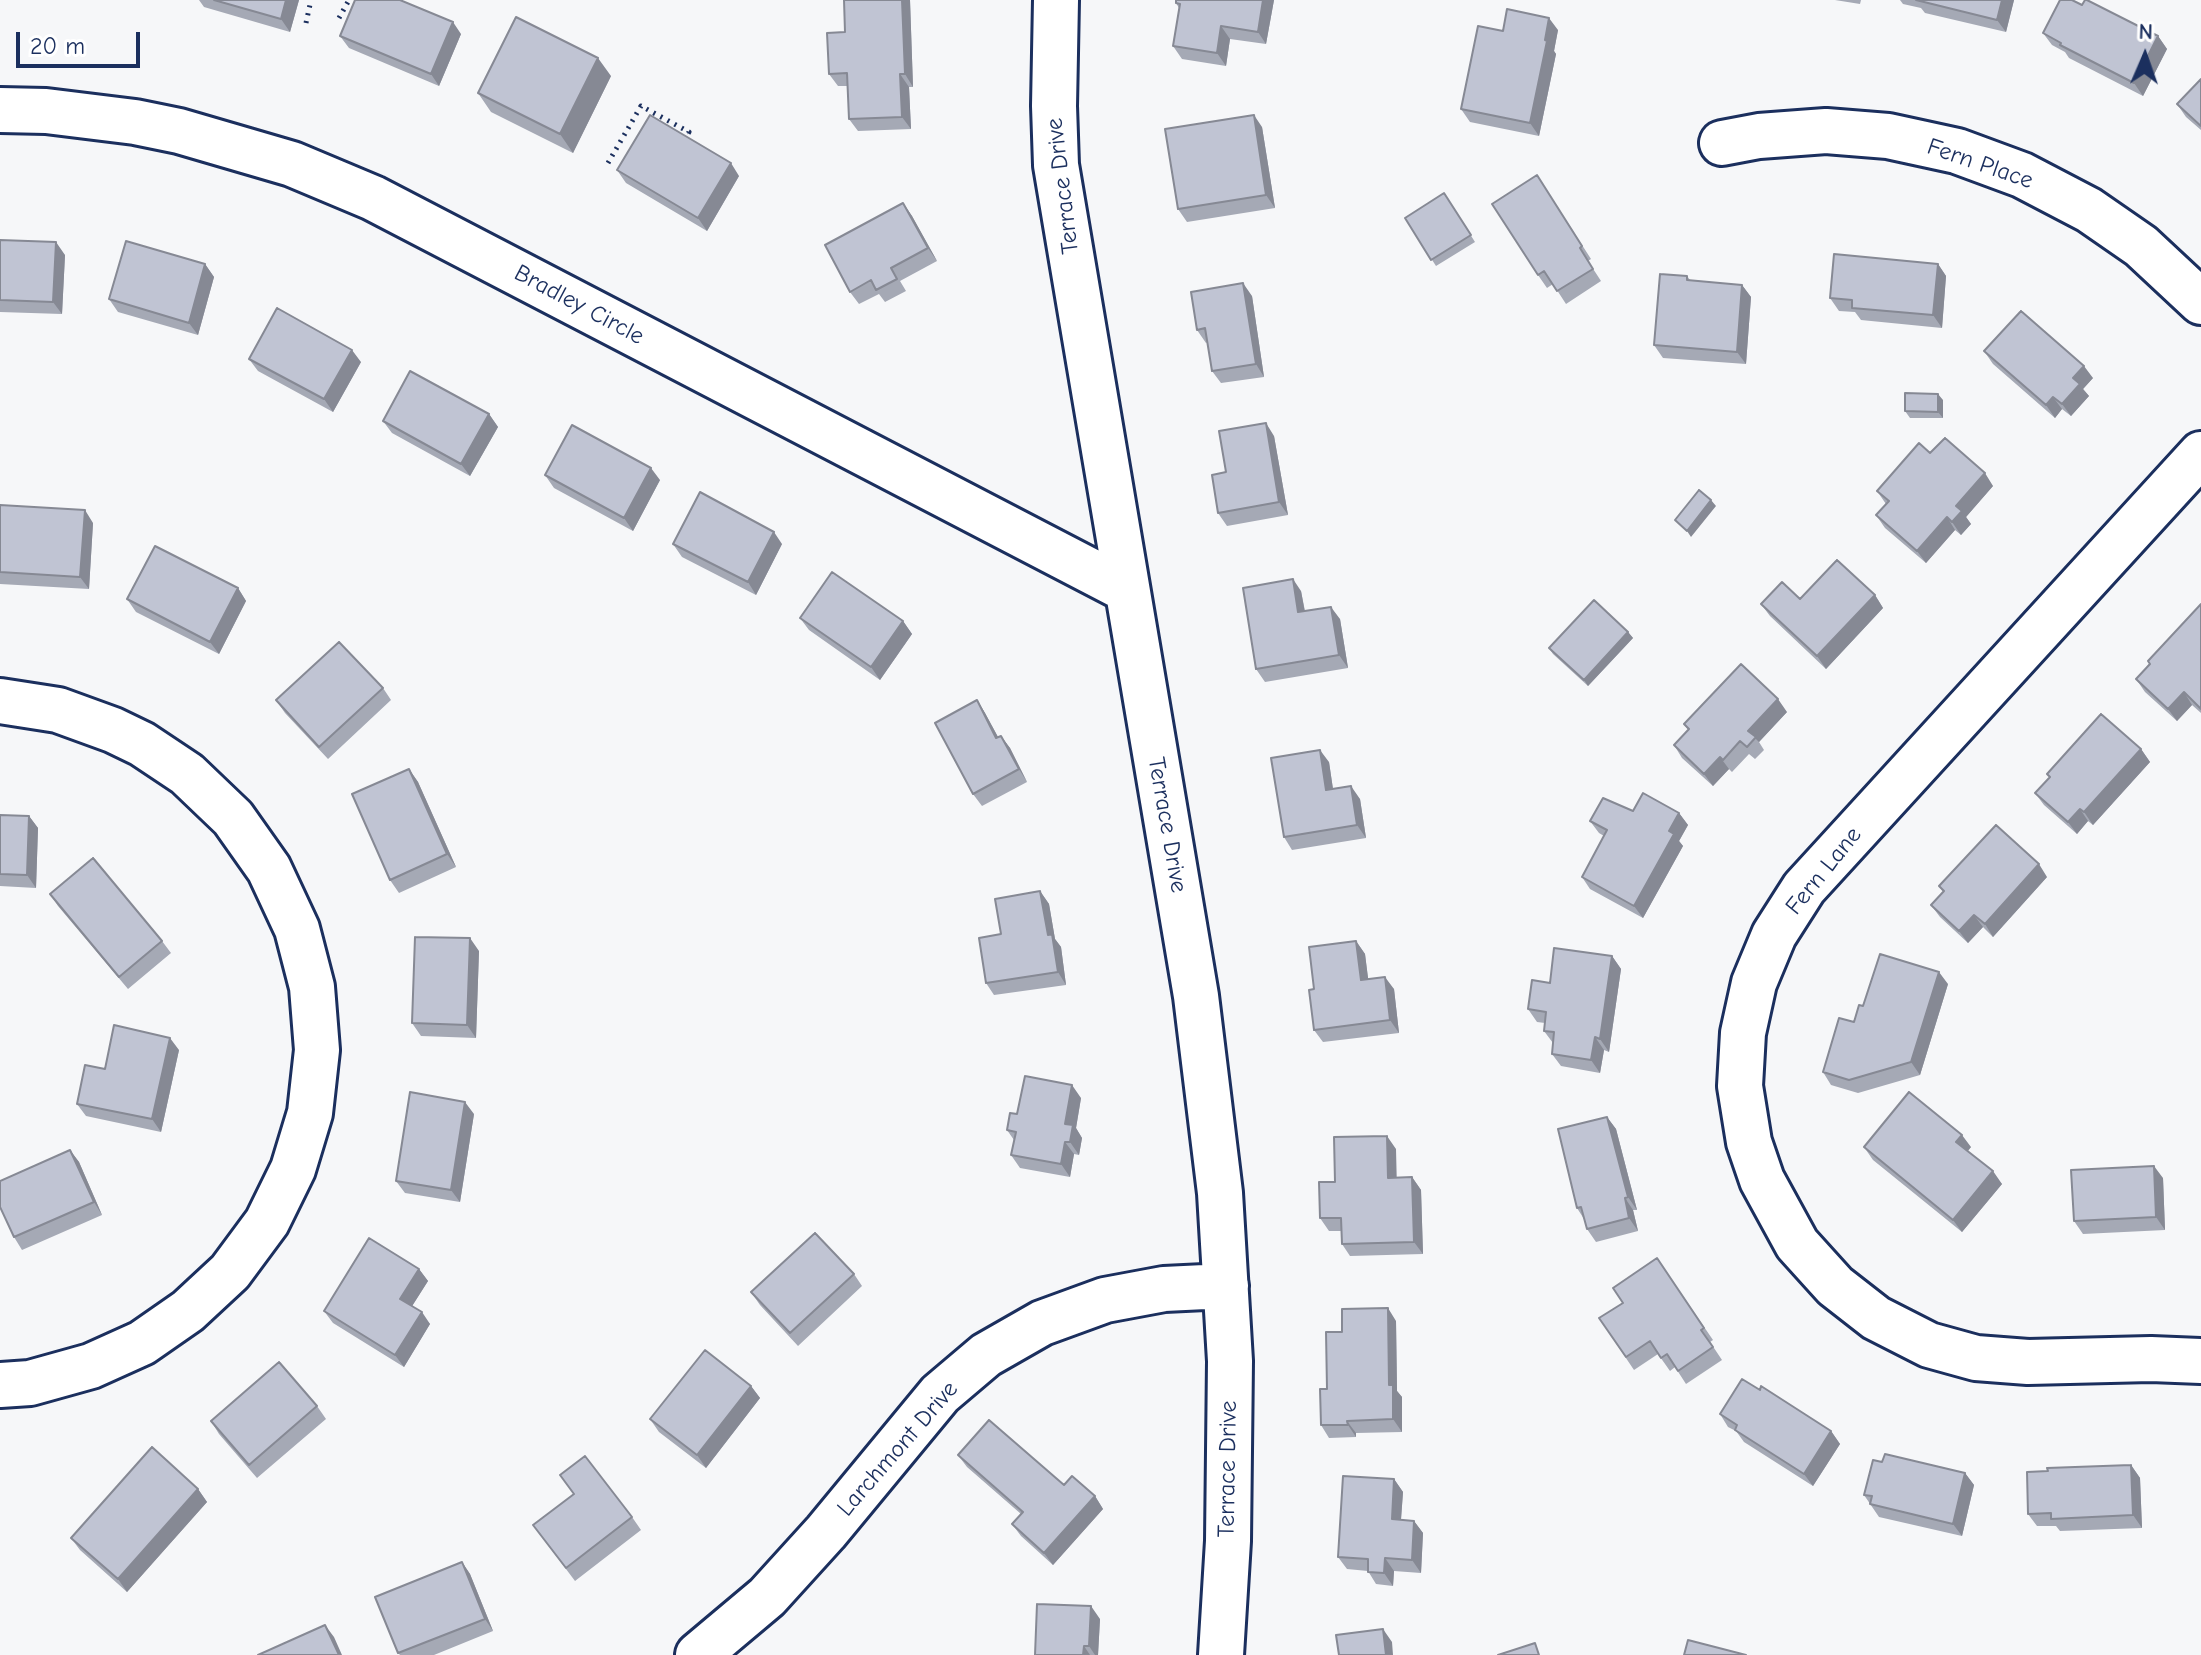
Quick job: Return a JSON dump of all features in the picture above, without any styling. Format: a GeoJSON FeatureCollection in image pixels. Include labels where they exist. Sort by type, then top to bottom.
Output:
{"type":"FeatureCollection","features":[{"type":"Feature","properties":{"kind":"street","name":"Terrace Drive"},"geometry":{"type":"LineString","coordinates":[[1056,0],[1056,165],[1196,996],[1220,1193],[1230,1361],[1228,1541],[1221,1655]]}},
{"type":"Feature","properties":{"kind":"street","name":"Bradley Circle"},"geometry":{"type":"LineString","coordinates":[[0,110],[46,111],[179,131],[292,164],[373,198],[1127,590]]}},
{"type":"Feature","properties":{"kind":"street","name":"Fern Place"},"geometry":{"type":"LineString","coordinates":[[1722,143],[1759,136],[1826,131],[1888,136],[1957,151],[2022,175],[2089,210],[2141,246],[2201,302]]}},
{"type":"Feature","properties":{"kind":"street","name":"Fern Lane"},"geometry":{"type":"LineString","coordinates":[[2201,454],[1804,888],[1774,935],[1754,983],[1743,1033],[1740,1086],[1749,1142],[1762,1180],[1797,1244],[1835,1286],[1876,1318],[1929,1345],[1976,1358],[2028,1362],[2201,1361]]}},
{"type":"Feature","properties":{"kind":"street"},"geometry":{"type":"LineString","coordinates":[[0,701],[58,710],[127,737],[187,774],[233,818],[269,869],[297,929],[312,987],[317,1050],[310,1113],[293,1169],[267,1222],[230,1272],[188,1311],[142,1343],[91,1366],[30,1383],[0,1385]]}},
{"type":"Feature","properties":{"kind":"street","name":"Larchmont Drive"},"geometry":{"type":"LineString","coordinates":[[698,1655],[767,1597],[826,1532],[940,1394],[986,1355],[1042,1323],[1105,1300],[1164,1289],[1226,1286]]}},
{"type":"Feature","properties":{"kind":"path"},"geometry":{"type":"LineString","coordinates":[[306,23],[311,0]]}},
{"type":"Feature","properties":{"kind":"path"},"geometry":{"type":"LineString","coordinates":[[339,18],[349,0]]}},
{"type":"Feature","properties":{"kind":"path"},"geometry":{"type":"LineString","coordinates":[[608,163],[641,106],[689,132],[683,142]]}},
{"type":"Feature","properties":{"kind":"building"},"geometry":{"type":"Polygon","coordinates":[[[214,0],[286,0],[281,19],[214,0]]]}},
{"type":"Feature","properties":{"kind":"building"},"geometry":{"type":"Polygon","coordinates":[[[355,0],[400,0],[453,22],[431,74],[340,36],[355,0]]]}},
{"type":"Feature","properties":{"kind":"building"},"geometry":{"type":"Polygon","coordinates":[[[844,0],[902,0],[905,74],[900,74],[902,117],[849,119],[847,73],[829,74],[827,33],[845,32],[844,0]]]}},
{"type":"Feature","properties":{"kind":"building"},"geometry":{"type":"Polygon","coordinates":[[[1176,0],[1263,0],[1258,32],[1221,26],[1217,53],[1173,46],[1180,4],[1176,0]]]}},
{"type":"Feature","properties":{"kind":"building"},"geometry":{"type":"Polygon","coordinates":[[[1916,0],[2002,0],[1997,20],[1916,0]]]}},
{"type":"Feature","properties":{"kind":"building"},"geometry":{"type":"Polygon","coordinates":[[[2060,0],[2072,0],[2082,5],[2087,0],[2158,36],[2134,83],[2043,33],[2060,0]]]}},
{"type":"Feature","properties":{"kind":"building"},"geometry":{"type":"Polygon","coordinates":[[[1507,9],[1549,18],[1530,123],[1461,109],[1478,26],[1503,31],[1507,9]]]}},
{"type":"Feature","properties":{"kind":"building"},"geometry":{"type":"Polygon","coordinates":[[[516,17],[598,58],[560,134],[478,93],[516,17]]]}},
{"type":"Feature","properties":{"kind":"building"},"geometry":{"type":"Polygon","coordinates":[[[2201,79],[2201,126],[2177,104],[2201,79]]]}},
{"type":"Feature","properties":{"kind":"building"},"geometry":{"type":"Polygon","coordinates":[[[650,115],[731,163],[698,218],[617,170],[650,115]]]}},
{"type":"Feature","properties":{"kind":"building"},"geometry":{"type":"Polygon","coordinates":[[[1254,115],[1266,195],[1178,209],[1165,129],[1254,115]]]}},
{"type":"Feature","properties":{"kind":"building"},"geometry":{"type":"Polygon","coordinates":[[[1537,175],[1593,269],[1557,291],[1544,271],[1538,275],[1492,204],[1537,175]]]}},
{"type":"Feature","properties":{"kind":"building"},"geometry":{"type":"Polygon","coordinates":[[[1444,193],[1471,235],[1431,260],[1405,218],[1444,193]]]}},
{"type":"Feature","properties":{"kind":"building"},"geometry":{"type":"Polygon","coordinates":[[[903,203],[928,248],[891,268],[897,279],[876,290],[871,280],[850,292],[825,245],[903,203]]]}},
{"type":"Feature","properties":{"kind":"building"},"geometry":{"type":"Polygon","coordinates":[[[0,240],[56,242],[53,302],[0,300],[0,240]]]}},
{"type":"Feature","properties":{"kind":"building"},"geometry":{"type":"Polygon","coordinates":[[[126,241],[205,264],[189,323],[109,299],[126,241]]]}},
{"type":"Feature","properties":{"kind":"building"},"geometry":{"type":"Polygon","coordinates":[[[1834,254],[1938,264],[1933,315],[1852,308],[1852,300],[1830,298],[1834,254]]]}},
{"type":"Feature","properties":{"kind":"building"},"geometry":{"type":"Polygon","coordinates":[[[1660,274],[1742,285],[1737,352],[1654,345],[1660,274]]]}},
{"type":"Feature","properties":{"kind":"building"},"geometry":{"type":"Polygon","coordinates":[[[1243,283],[1256,364],[1212,371],[1205,328],[1197,330],[1191,292],[1243,283]]]}},
{"type":"Feature","properties":{"kind":"building"},"geometry":{"type":"Polygon","coordinates":[[[277,308],[352,350],[324,399],[249,359],[277,308]]]}},
{"type":"Feature","properties":{"kind":"building"},"geometry":{"type":"Polygon","coordinates":[[[2021,311],[2084,366],[2073,378],[2080,384],[2062,404],[2053,397],[2046,405],[1984,351],[2021,311]]]}},
{"type":"Feature","properties":{"kind":"building"},"geometry":{"type":"Polygon","coordinates":[[[410,371],[489,414],[461,464],[383,421],[410,371]]]}},
{"type":"Feature","properties":{"kind":"building"},"geometry":{"type":"Polygon","coordinates":[[[1905,393],[1938,394],[1938,412],[1905,411],[1905,393]]]}},
{"type":"Feature","properties":{"kind":"building"},"geometry":{"type":"Polygon","coordinates":[[[1266,423],[1279,502],[1218,513],[1212,475],[1226,472],[1219,431],[1266,423]]]}},
{"type":"Feature","properties":{"kind":"building"},"geometry":{"type":"Polygon","coordinates":[[[572,425],[651,468],[624,518],[545,475],[572,425]]]}},
{"type":"Feature","properties":{"kind":"building"},"geometry":{"type":"Polygon","coordinates":[[[1945,438],[1985,473],[1956,506],[1962,511],[1952,522],[1947,517],[1917,551],[1876,515],[1889,501],[1877,491],[1919,443],[1930,453],[1945,438]]]}},
{"type":"Feature","properties":{"kind":"building"},"geometry":{"type":"Polygon","coordinates":[[[1699,490],[1711,500],[1687,531],[1675,520],[1699,490]]]}},
{"type":"Feature","properties":{"kind":"building"},"geometry":{"type":"Polygon","coordinates":[[[700,492],[774,532],[748,582],[673,544],[700,492]]]}},
{"type":"Feature","properties":{"kind":"building"},"geometry":{"type":"Polygon","coordinates":[[[0,505],[85,510],[80,577],[0,572],[0,505]]]}},
{"type":"Feature","properties":{"kind":"building"},"geometry":{"type":"Polygon","coordinates":[[[155,546],[238,588],[210,642],[127,599],[155,546]]]}},
{"type":"Feature","properties":{"kind":"building"},"geometry":{"type":"Polygon","coordinates":[[[1837,560],[1875,595],[1817,656],[1761,604],[1782,582],[1800,599],[1837,560]]]}},
{"type":"Feature","properties":{"kind":"building"},"geometry":{"type":"Polygon","coordinates":[[[832,572],[903,621],[871,667],[800,618],[832,572]]]}},
{"type":"Feature","properties":{"kind":"building"},"geometry":{"type":"Polygon","coordinates":[[[1293,579],[1298,612],[1331,607],[1339,655],[1256,669],[1243,588],[1293,579]]]}},
{"type":"Feature","properties":{"kind":"building"},"geometry":{"type":"Polygon","coordinates":[[[1594,600],[1628,632],[1584,680],[1549,648],[1594,600]]]}},
{"type":"Feature","properties":{"kind":"building"},"geometry":{"type":"Polygon","coordinates":[[[2201,604],[2201,709],[2184,692],[2168,709],[2136,679],[2150,664],[2148,661],[2201,604]]]}},
{"type":"Feature","properties":{"kind":"building"},"geometry":{"type":"Polygon","coordinates":[[[339,642],[383,688],[319,747],[276,700],[339,642]]]}},
{"type":"Feature","properties":{"kind":"building"},"geometry":{"type":"Polygon","coordinates":[[[1741,664],[1778,699],[1748,731],[1756,737],[1747,747],[1740,741],[1723,760],[1720,757],[1704,774],[1674,745],[1689,729],[1684,724],[1741,664]]]}},
{"type":"Feature","properties":{"kind":"building"},"geometry":{"type":"Polygon","coordinates":[[[977,700],[996,738],[1001,736],[1019,769],[973,794],[935,723],[977,700]]]}},
{"type":"Feature","properties":{"kind":"building"},"geometry":{"type":"Polygon","coordinates":[[[2101,714],[2141,749],[2084,812],[2080,809],[2068,822],[2035,793],[2050,777],[2047,774],[2101,714]]]}},
{"type":"Feature","properties":{"kind":"building"},"geometry":{"type":"Polygon","coordinates":[[[1320,750],[1326,790],[1351,786],[1357,825],[1284,837],[1271,758],[1320,750]]]}},
{"type":"Feature","properties":{"kind":"building"},"geometry":{"type":"Polygon","coordinates":[[[409,769],[447,854],[390,880],[352,794],[409,769]]]}},
{"type":"Feature","properties":{"kind":"building"},"geometry":{"type":"Polygon","coordinates":[[[1643,793],[1679,813],[1669,831],[1674,834],[1634,906],[1582,877],[1607,830],[1590,821],[1603,798],[1633,811],[1643,793]]]}},
{"type":"Feature","properties":{"kind":"building"},"geometry":{"type":"Polygon","coordinates":[[[0,815],[29,816],[27,875],[0,874],[0,815]]]}},
{"type":"Feature","properties":{"kind":"building"},"geometry":{"type":"Polygon","coordinates":[[[1996,825],[2039,864],[1985,924],[1974,915],[1959,931],[1931,905],[1944,891],[1939,886],[1996,825]]]}},
{"type":"Feature","properties":{"kind":"building"},"geometry":{"type":"Polygon","coordinates":[[[93,858],[162,941],[119,977],[50,894],[93,858]]]}},
{"type":"Feature","properties":{"kind":"building"},"geometry":{"type":"Polygon","coordinates":[[[1040,891],[1058,972],[986,983],[979,938],[1001,934],[995,899],[1040,891]]]}},
{"type":"Feature","properties":{"kind":"building"},"geometry":{"type":"Polygon","coordinates":[[[415,937],[470,938],[467,1025],[412,1023],[415,937]]]}},
{"type":"Feature","properties":{"kind":"building"},"geometry":{"type":"Polygon","coordinates":[[[1356,941],[1361,980],[1385,977],[1390,1020],[1314,1030],[1309,990],[1314,989],[1309,947],[1356,941]]]}},
{"type":"Feature","properties":{"kind":"building"},"geometry":{"type":"Polygon","coordinates":[[[1554,948],[1612,956],[1600,1039],[1595,1037],[1591,1060],[1552,1054],[1554,1032],[1544,1031],[1546,1012],[1528,1009],[1532,980],[1550,983],[1554,948]]]}},
{"type":"Feature","properties":{"kind":"building"},"geometry":{"type":"Polygon","coordinates":[[[1880,954],[1939,972],[1911,1062],[1849,1080],[1823,1072],[1839,1018],[1854,1022],[1859,1005],[1863,1006],[1880,954]]]}},
{"type":"Feature","properties":{"kind":"building"},"geometry":{"type":"Polygon","coordinates":[[[114,1025],[170,1038],[152,1119],[77,1104],[85,1065],[105,1069],[114,1025]]]}},
{"type":"Feature","properties":{"kind":"building"},"geometry":{"type":"Polygon","coordinates":[[[1025,1076],[1072,1085],[1065,1124],[1073,1125],[1070,1142],[1065,1142],[1061,1164],[1011,1155],[1016,1132],[1007,1130],[1010,1113],[1017,1114],[1025,1076]]]}},
{"type":"Feature","properties":{"kind":"building"},"geometry":{"type":"Polygon","coordinates":[[[410,1092],[465,1102],[451,1190],[396,1181],[410,1092]]]}},
{"type":"Feature","properties":{"kind":"building"},"geometry":{"type":"Polygon","coordinates":[[[1909,1092],[1962,1135],[1956,1142],[1993,1171],[1953,1220],[1864,1147],[1909,1092]]]}},
{"type":"Feature","properties":{"kind":"building"},"geometry":{"type":"Polygon","coordinates":[[[1607,1117],[1628,1197],[1625,1198],[1629,1218],[1587,1229],[1581,1207],[1577,1208],[1558,1129],[1607,1117]]]}},
{"type":"Feature","properties":{"kind":"building"},"geometry":{"type":"Polygon","coordinates":[[[1387,1136],[1388,1178],[1412,1177],[1414,1242],[1342,1244],[1341,1218],[1320,1218],[1319,1182],[1335,1182],[1334,1137],[1387,1136]]]}},
{"type":"Feature","properties":{"kind":"building"},"geometry":{"type":"Polygon","coordinates":[[[70,1150],[94,1202],[14,1237],[0,1207],[0,1181],[70,1150]]]}},
{"type":"Feature","properties":{"kind":"building"},"geometry":{"type":"Polygon","coordinates":[[[2154,1166],[2156,1217],[2074,1221],[2071,1170],[2154,1166]]]}},
{"type":"Feature","properties":{"kind":"building"},"geometry":{"type":"Polygon","coordinates":[[[815,1233],[854,1274],[790,1333],[751,1292],[815,1233]]]}},
{"type":"Feature","properties":{"kind":"building"},"geometry":{"type":"Polygon","coordinates":[[[369,1238],[419,1269],[400,1299],[422,1312],[395,1355],[324,1311],[369,1238]]]}},
{"type":"Feature","properties":{"kind":"building"},"geometry":{"type":"Polygon","coordinates":[[[1657,1258],[1704,1328],[1701,1330],[1713,1347],[1678,1371],[1667,1354],[1661,1358],[1650,1341],[1626,1357],[1599,1318],[1623,1303],[1613,1288],[1657,1258]]]}},
{"type":"Feature","properties":{"kind":"building"},"geometry":{"type":"Polygon","coordinates":[[[1388,1308],[1389,1385],[1393,1385],[1393,1419],[1321,1425],[1320,1389],[1327,1389],[1326,1332],[1342,1332],[1342,1309],[1388,1308]]]}},
{"type":"Feature","properties":{"kind":"building"},"geometry":{"type":"Polygon","coordinates":[[[705,1350],[751,1386],[697,1455],[650,1419],[705,1350]]]}},
{"type":"Feature","properties":{"kind":"building"},"geometry":{"type":"Polygon","coordinates":[[[279,1362],[317,1406],[249,1465],[211,1421],[279,1362]]]}},
{"type":"Feature","properties":{"kind":"building"},"geometry":{"type":"Polygon","coordinates":[[[1742,1379],[1760,1390],[1761,1386],[1831,1431],[1804,1474],[1735,1430],[1737,1425],[1720,1414],[1742,1379]]]}},
{"type":"Feature","properties":{"kind":"building"},"geometry":{"type":"Polygon","coordinates":[[[989,1420],[1064,1485],[1072,1476],[1095,1496],[1044,1553],[1012,1524],[1023,1512],[958,1455],[989,1420]]]}},
{"type":"Feature","properties":{"kind":"building"},"geometry":{"type":"Polygon","coordinates":[[[152,1447],[198,1489],[118,1579],[71,1538],[152,1447]]]}},
{"type":"Feature","properties":{"kind":"building"},"geometry":{"type":"Polygon","coordinates":[[[1885,1454],[1965,1473],[1953,1524],[1870,1504],[1872,1496],[1864,1495],[1873,1460],[1882,1462],[1885,1454]]]}},
{"type":"Feature","properties":{"kind":"building"},"geometry":{"type":"Polygon","coordinates":[[[585,1456],[632,1517],[566,1568],[533,1525],[574,1494],[560,1475],[585,1456]]]}},
{"type":"Feature","properties":{"kind":"building"},"geometry":{"type":"Polygon","coordinates":[[[2131,1465],[2133,1515],[2051,1519],[2051,1513],[2028,1514],[2027,1472],[2048,1471],[2047,1468],[2131,1465]]]}},
{"type":"Feature","properties":{"kind":"building"},"geometry":{"type":"Polygon","coordinates":[[[1343,1476],[1394,1479],[1392,1519],[1414,1521],[1412,1560],[1385,1558],[1384,1573],[1368,1572],[1368,1559],[1338,1557],[1343,1476]]]}},
{"type":"Feature","properties":{"kind":"building"},"geometry":{"type":"Polygon","coordinates":[[[462,1562],[485,1619],[398,1653],[375,1597],[462,1562]]]}},
{"type":"Feature","properties":{"kind":"building"},"geometry":{"type":"Polygon","coordinates":[[[1037,1604],[1091,1606],[1089,1646],[1084,1646],[1083,1655],[1035,1655],[1037,1604]]]}},
{"type":"Feature","properties":{"kind":"building"},"geometry":{"type":"Polygon","coordinates":[[[325,1625],[339,1655],[258,1655],[325,1625]]]}},
{"type":"Feature","properties":{"kind":"building"},"geometry":{"type":"Polygon","coordinates":[[[1383,1629],[1386,1655],[1339,1655],[1336,1635],[1383,1629]]]}},
{"type":"Feature","properties":{"kind":"building"},"geometry":{"type":"Polygon","coordinates":[[[1688,1640],[1746,1655],[1684,1655],[1688,1640]]]}},
{"type":"Feature","properties":{"kind":"building"},"geometry":{"type":"Polygon","coordinates":[[[1535,1643],[1539,1655],[1498,1655],[1535,1643]]]}}]}
